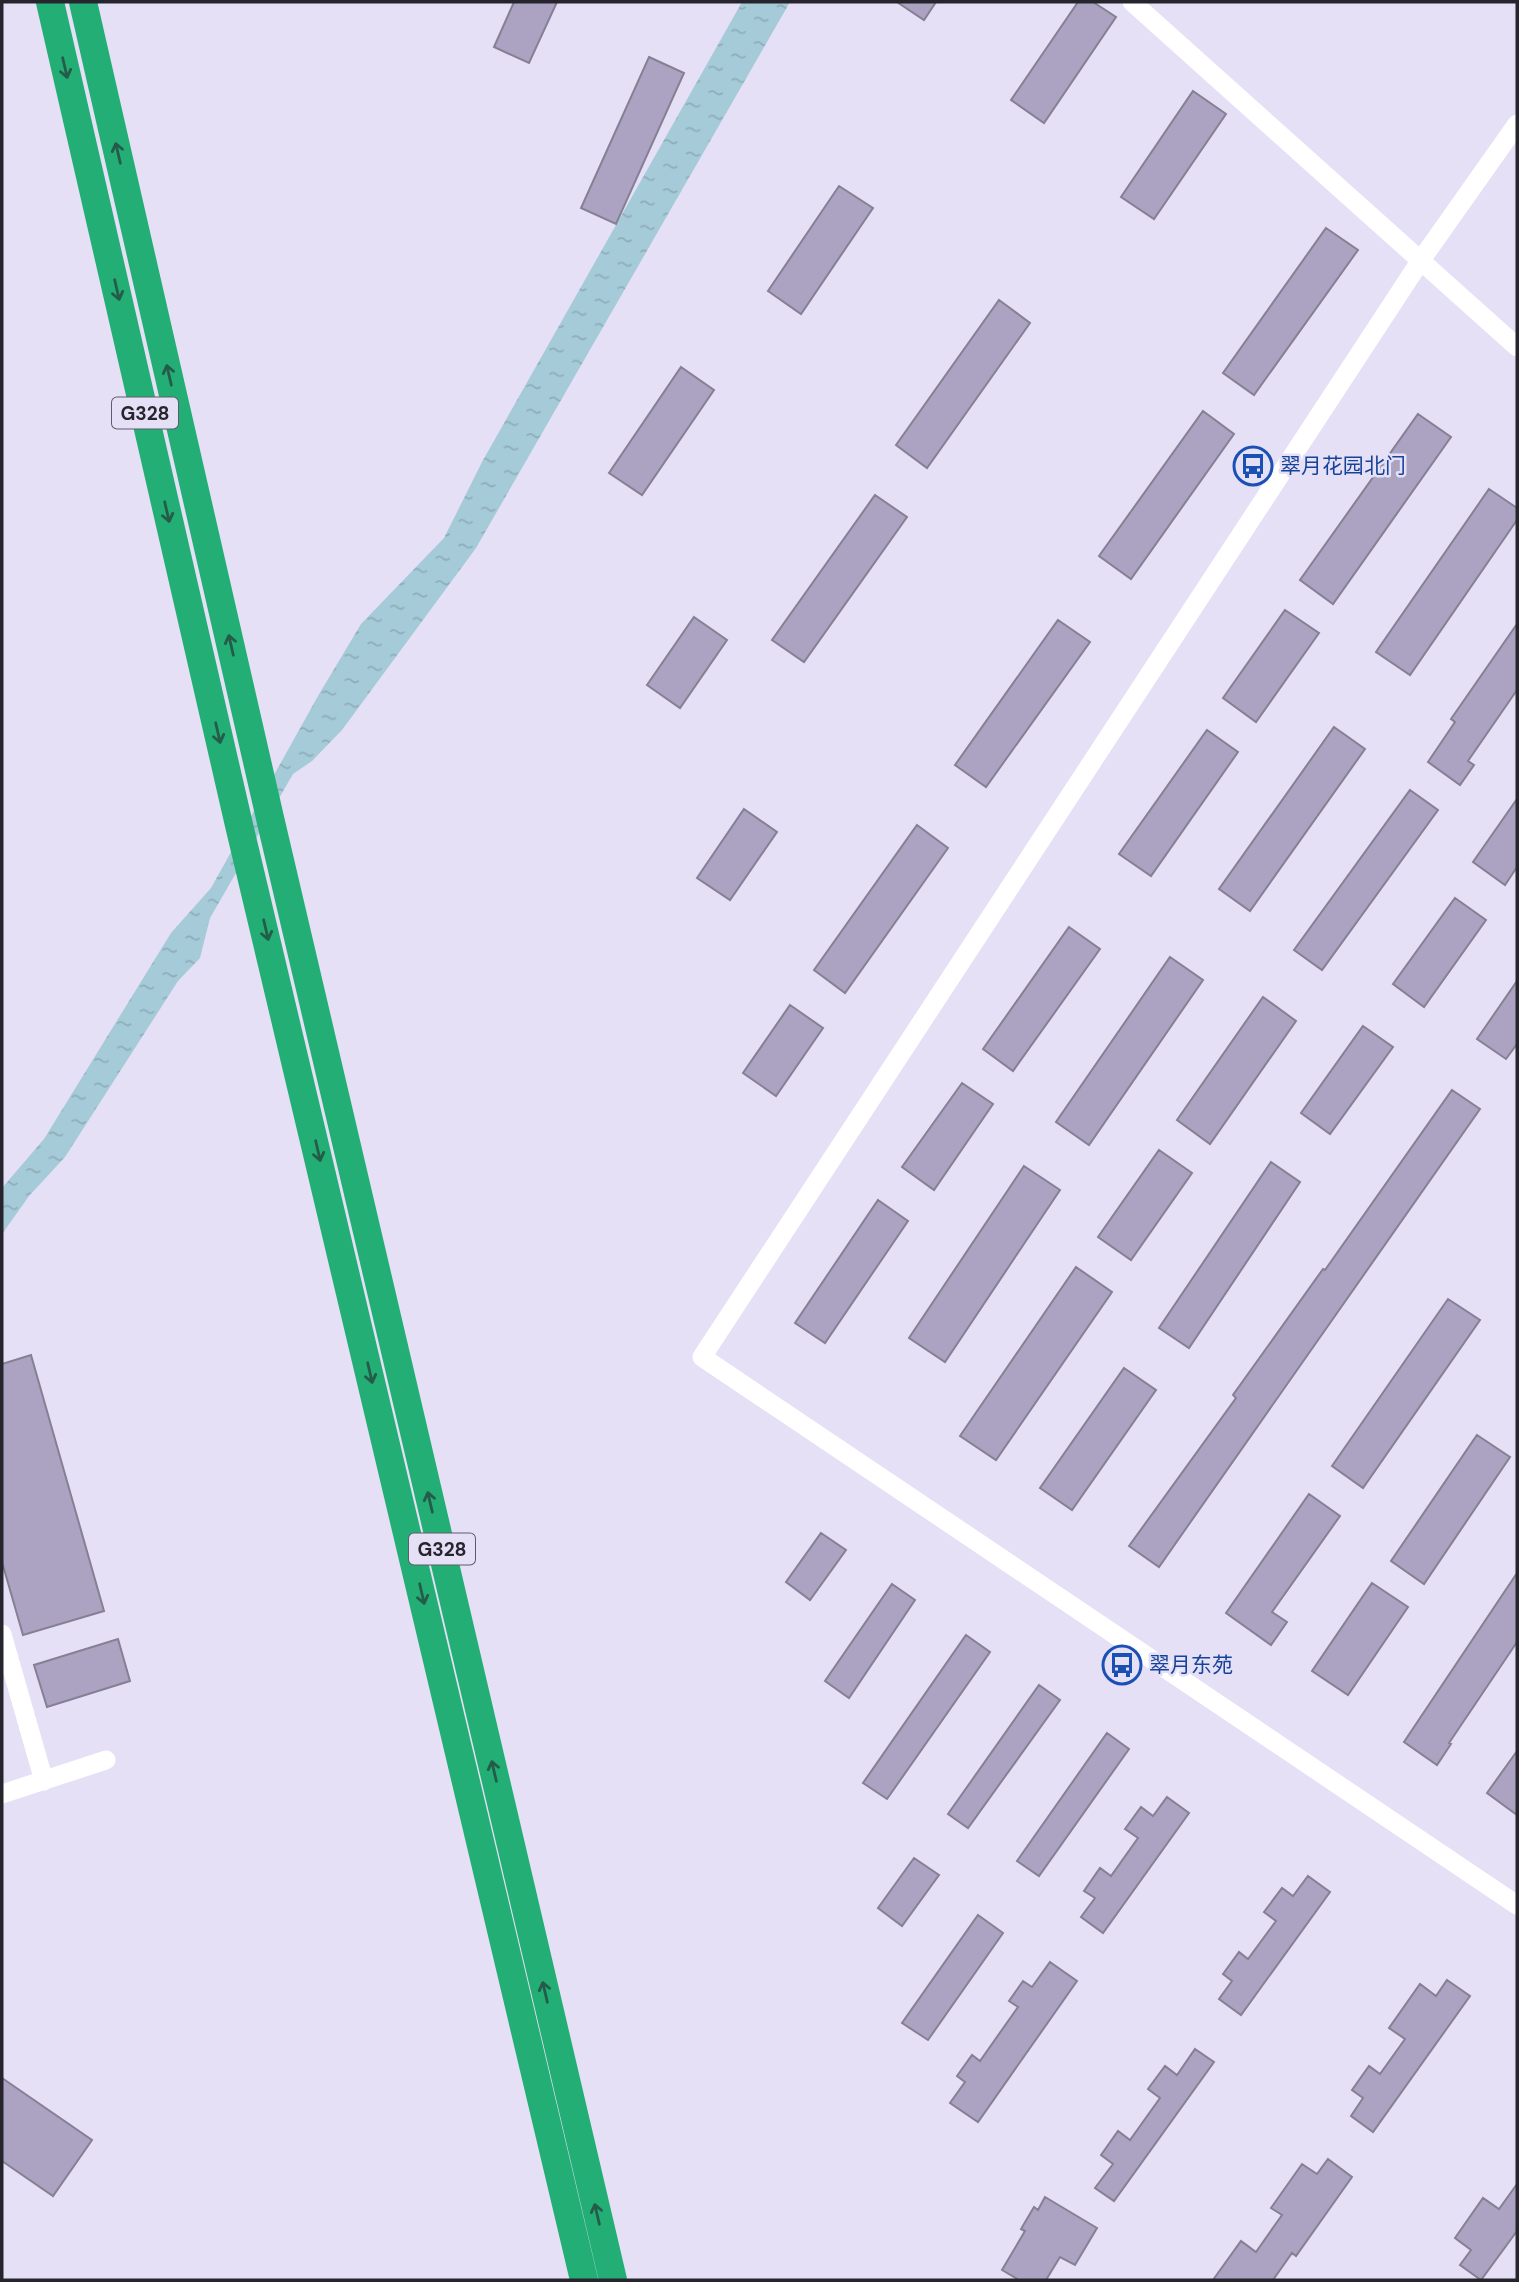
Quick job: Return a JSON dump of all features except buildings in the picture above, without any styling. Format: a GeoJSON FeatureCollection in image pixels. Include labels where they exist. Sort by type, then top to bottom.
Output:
{"type":"FeatureCollection","features":[{"type":"Feature","properties":{"kind":"highway","name":"G328"},"geometry":{"type":"LineString","coordinates":[[50,2],[239,825],[583,2280]]}},
{"type":"Feature","properties":{"kind":"highway","name":"G328"},"geometry":{"type":"LineString","coordinates":[[83,2],[270,818],[613,2280]]}},
{"type":"Feature","properties":{"kind":"street"},"geometry":{"type":"LineString","coordinates":[[1132,2],[1517,347]]}},
{"type":"Feature","properties":{"kind":"street"},"geometry":{"type":"LineString","coordinates":[[1517,124],[1421,260],[702,1357],[1517,1905]]}},
{"type":"Feature","properties":{"kind":"street"},"geometry":{"type":"LineString","coordinates":[[2,1634],[5,1656],[44,1781]]}},
{"type":"Feature","properties":{"kind":"street"},"geometry":{"type":"LineString","coordinates":[[2,1794],[106,1760]]}},
{"type":"Feature","properties":{"kind":"water"},"geometry":{"type":"Polygon","coordinates":[[[742,2],[790,2],[476,548],[342,730],[312,761],[293,774],[210,918],[200,958],[178,981],[65,1157],[29,1196],[2,1234],[2,1188],[44,1139],[171,933],[211,888],[361,624],[444,538],[482,462],[742,2]]]}},
{"type":"Feature","properties":{"kind":"place","name":"翠月花园北门"},"geometry":{"type":"Point","coordinates":[1253,466]}},
{"type":"Feature","properties":{"kind":"place","name":"翠月东苑"},"geometry":{"type":"Point","coordinates":[1122,1665]}}]}
